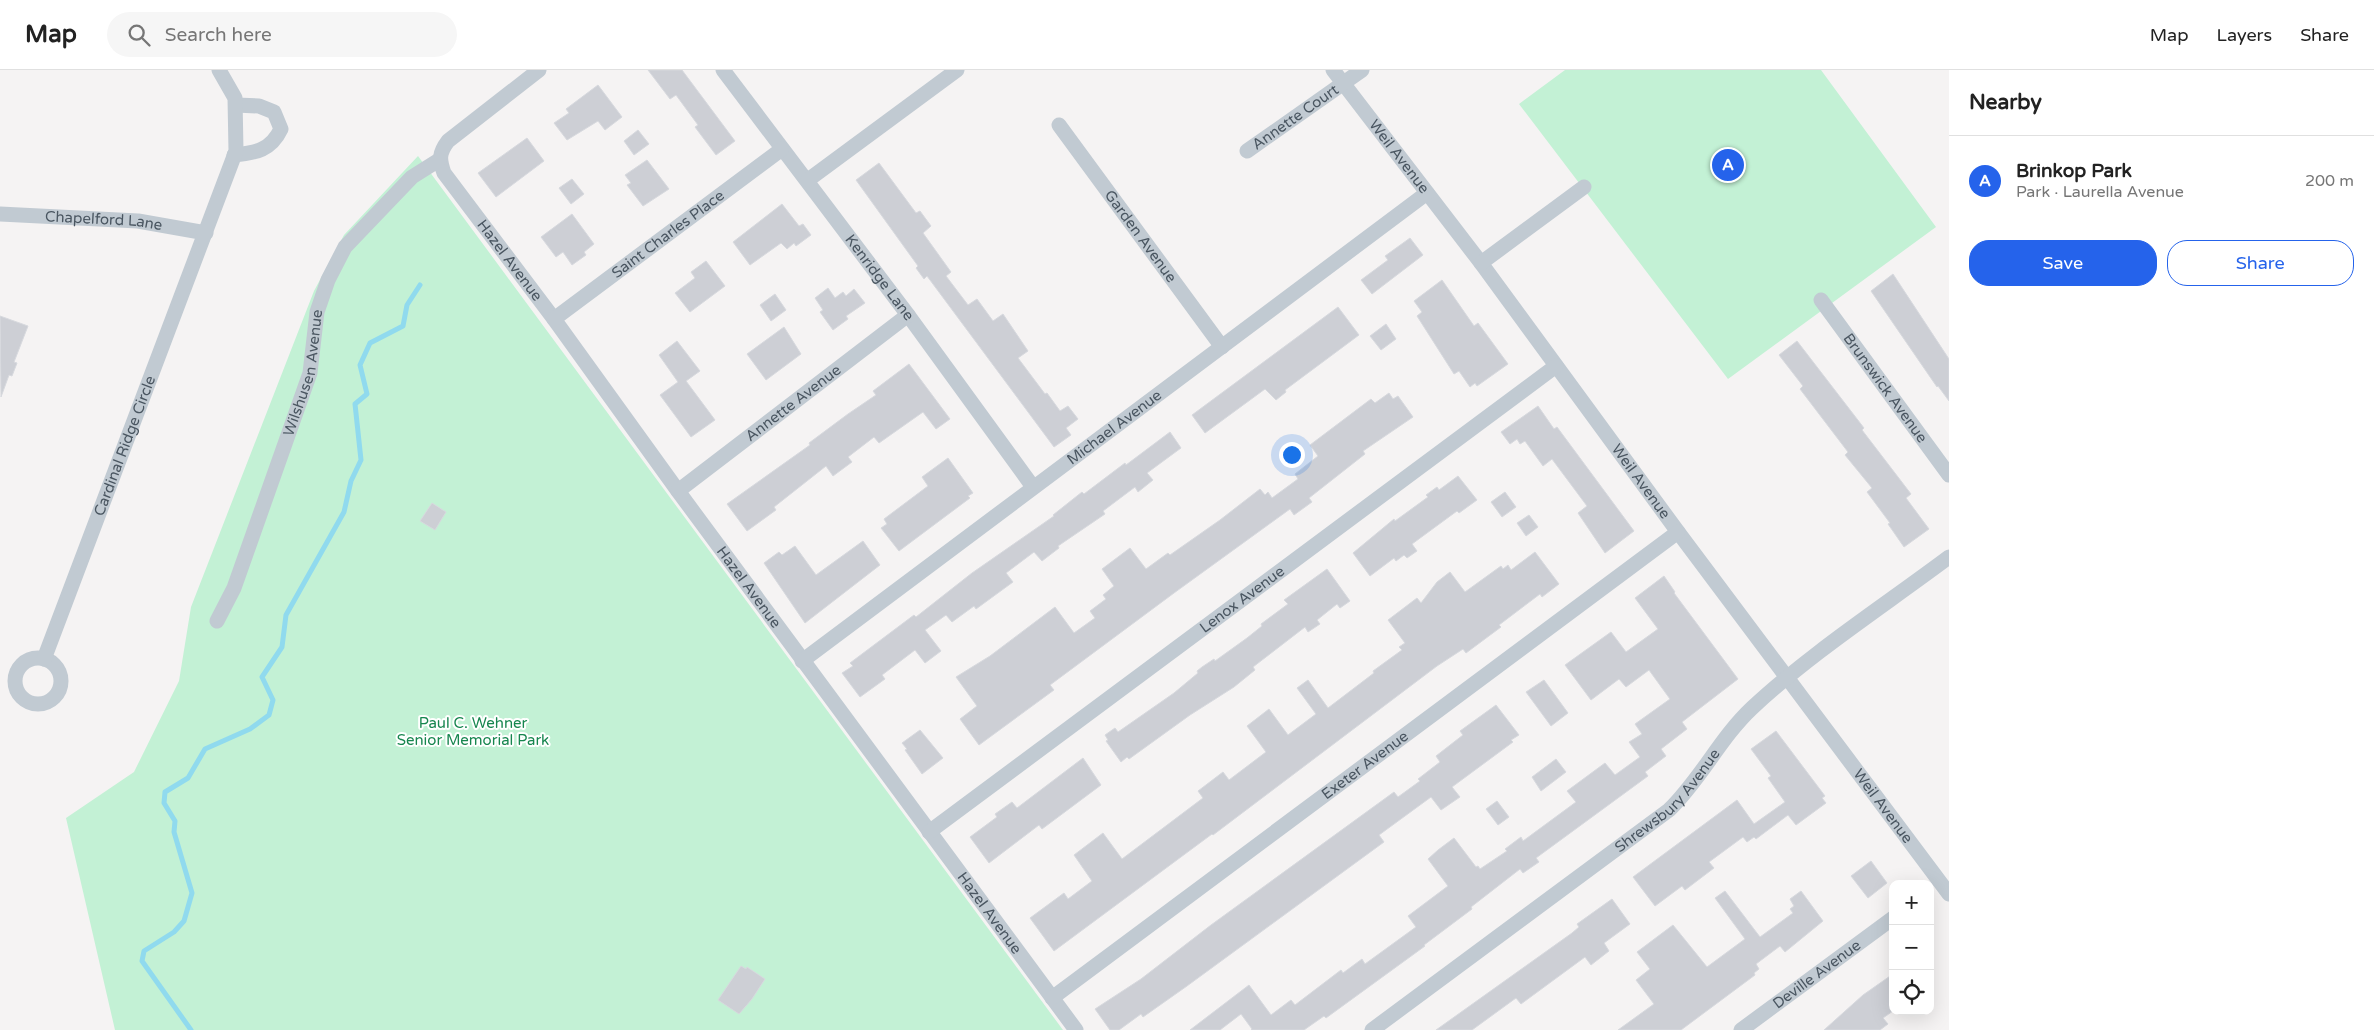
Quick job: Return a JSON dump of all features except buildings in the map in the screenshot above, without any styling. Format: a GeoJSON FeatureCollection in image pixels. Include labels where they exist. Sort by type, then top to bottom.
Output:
{"type":"FeatureCollection","features":[{"type":"Feature","properties":{"kind":"street"},"geometry":{"type":"LineString","coordinates":[[220,70],[235,98],[236,105],[259,106],[274,112],[281,129],[271,145],[253,153],[234,155]]}},
{"type":"Feature","properties":{"kind":"street"},"geometry":{"type":"LineString","coordinates":[[439,160],[441,150],[448,141],[539,70]]}},
{"type":"Feature","properties":{"kind":"street","name":"Kenridge Lane"},"geometry":{"type":"LineString","coordinates":[[723,70],[908,314],[1033,487]]}},
{"type":"Feature","properties":{"kind":"street"},"geometry":{"type":"LineString","coordinates":[[808,180],[957,70]]}},
{"type":"Feature","properties":{"kind":"street","name":"Weil Avenue"},"geometry":{"type":"LineString","coordinates":[[1333,70],[1481,263],[1678,532],[1942,885]]}},
{"type":"Feature","properties":{"kind":"street","name":"Annette Court"},"geometry":{"type":"LineString","coordinates":[[1247,151],[1362,70]]}},
{"type":"Feature","properties":{"kind":"street","name":"Cardinal Ridge Circle"},"geometry":{"type":"LineString","coordinates":[[44,659],[206,234],[234,155],[237,125],[236,105]]}},
{"type":"Feature","properties":{"kind":"street","name":"Garden Avenue"},"geometry":{"type":"LineString","coordinates":[[1059,125],[1222,346]]}},
{"type":"Feature","properties":{"kind":"street","name":"Saint Charles Place"},"geometry":{"type":"LineString","coordinates":[[554,319],[782,149]]}},
{"type":"Feature","properties":{"kind":"street","name":"Hazel Avenue"},"geometry":{"type":"LineString","coordinates":[[439,160],[444,173],[554,319],[802,661],[1076,1030]]}},
{"type":"Feature","properties":{"kind":"street","name":"Wilshusen Avenue"},"geometry":{"type":"LineString","coordinates":[[218,621],[234,588],[310,373],[317,312],[328,280],[345,247],[412,177],[439,160]]}},
{"type":"Feature","properties":{"kind":"street"},"geometry":{"type":"LineString","coordinates":[[1481,263],[1584,188]]}},
{"type":"Feature","properties":{"kind":"street","name":"Michael Avenue"},"geometry":{"type":"LineString","coordinates":[[802,661],[1427,193]]}},
{"type":"Feature","properties":{"kind":"street","name":"Chapelford Lane"},"geometry":{"type":"LineString","coordinates":[[0,214],[138,221],[206,234]]}},
{"type":"Feature","properties":{"kind":"street","name":"Brunswick Avenue"},"geometry":{"type":"LineString","coordinates":[[1821,300],[1949,475]]}},
{"type":"Feature","properties":{"kind":"street","name":"Annette Avenue"},"geometry":{"type":"LineString","coordinates":[[678,491],[908,314]]}},
{"type":"Feature","properties":{"kind":"street","name":"Lenox Avenue"},"geometry":{"type":"LineString","coordinates":[[929,832],[1556,366]]}},
{"type":"Feature","properties":{"kind":"street","name":"Exeter Avenue"},"geometry":{"type":"LineString","coordinates":[[1052,998],[1678,532]]}},
{"type":"Feature","properties":{"kind":"street","name":"Shrewsbury Avenue"},"geometry":{"type":"LineString","coordinates":[[1372,1030],[1668,810],[1687,792],[1732,729],[1787,678],[1949,558]]}},
{"type":"Feature","properties":{"kind":"street","name":"Deville Avenue"},"geometry":{"type":"LineString","coordinates":[[1741,1030],[1889,921]]}},
{"type":"Feature","properties":{"kind":"green space"},"geometry":{"type":"Polygon","coordinates":[[[1565,70],[1821,70],[1936,227],[1728,379],[1519,104],[1565,70]]]}},
{"type":"Feature","properties":{"kind":"green space","name":"Paul C. Wehner Senior Memorial Park"},"geometry":{"type":"Polygon","coordinates":[[[418,156],[1063,1030],[115,1030],[66,818],[134,772],[179,681],[191,607],[314,291],[344,235],[418,156]]]}},
{"type":"Feature","properties":{"kind":"waterway"},"geometry":{"type":"LineString","coordinates":[[191,1030],[142,961],[144,951],[174,932],[184,921],[192,893],[174,832],[175,821],[164,803],[165,792],[188,778],[205,749],[250,729],[269,715],[273,700],[262,677],[282,647],[286,615],[344,512],[351,481],[361,460],[355,404],[367,394],[360,365],[370,343],[403,326],[407,305],[420,285]]}},
{"type":"Feature","properties":{"kind":"place","name":"Brinkop Park"},"geometry":{"type":"Point","coordinates":[1728,165]}}]}
